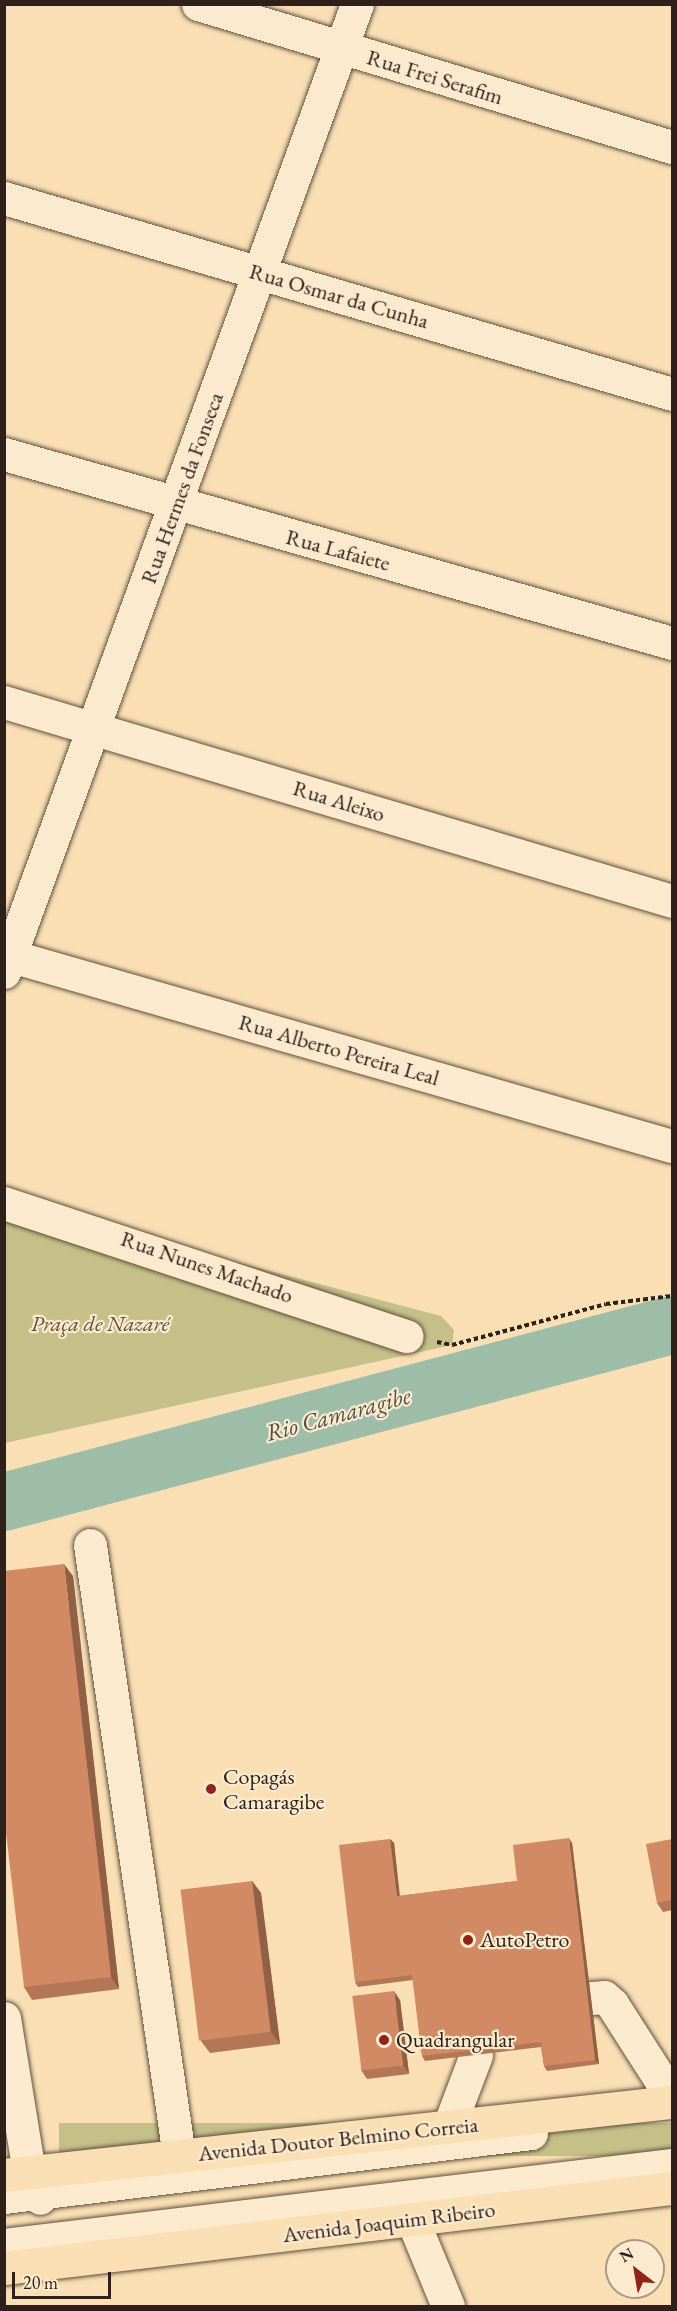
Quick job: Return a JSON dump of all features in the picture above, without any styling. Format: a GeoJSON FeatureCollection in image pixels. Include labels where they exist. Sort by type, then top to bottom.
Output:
{"type":"FeatureCollection","features":[{"type":"Feature","properties":{"kind":"main road","name":"Avenida Doutor Belmino Correia"},"geometry":{"type":"LineString","coordinates":[[23,2180],[179,2156],[672,2100]]}},
{"type":"Feature","properties":{"kind":"main road","name":"Avenida Joaquim Ribeiro"},"geometry":{"type":"LineString","coordinates":[[94,2246],[412,2218],[672,2188]]}},
{"type":"Feature","properties":{"kind":"main road"},"geometry":{"type":"LineString","coordinates":[[4,2268],[94,2246]]}},
{"type":"Feature","properties":{"kind":"street","name":"Rua Frei Serafim"},"geometry":{"type":"LineString","coordinates":[[198,4],[672,147]]}},
{"type":"Feature","properties":{"kind":"street","name":"Rua Hermes da Fonseca"},"geometry":{"type":"LineString","coordinates":[[6,961],[91,727],[177,506],[357,4]]}},
{"type":"Feature","properties":{"kind":"street","name":"Rua Osmar da Cunha"},"geometry":{"type":"LineString","coordinates":[[4,198],[672,394]]}},
{"type":"Feature","properties":{"kind":"street","name":"Rua Lafaiete"},"geometry":{"type":"LineString","coordinates":[[4,454],[177,506],[672,643]]}},
{"type":"Feature","properties":{"kind":"street","name":"Rua Aleixo"},"geometry":{"type":"LineString","coordinates":[[4,702],[672,901]]}},
{"type":"Feature","properties":{"kind":"street","name":"Rua Alberto Pereira Leal"},"geometry":{"type":"LineString","coordinates":[[6,961],[672,1146]]}},
{"type":"Feature","properties":{"kind":"street","name":"Rua Nunes Machado"},"geometry":{"type":"LineString","coordinates":[[4,1203],[407,1336]]}},
{"type":"Feature","properties":{"kind":"street"},"geometry":{"type":"LineString","coordinates":[[90,1545],[179,2156]]}},
{"type":"Feature","properties":{"kind":"street"},"geometry":{"type":"LineString","coordinates":[[591,1998],[604,1997],[612,2004],[672,2100]]}},
{"type":"Feature","properties":{"kind":"street"},"geometry":{"type":"LineString","coordinates":[[4,2018],[23,2180],[94,2246]]}},
{"type":"Feature","properties":{"kind":"street"},"geometry":{"type":"LineString","coordinates":[[449,2126],[477,2055]]}},
{"type":"Feature","properties":{"kind":"street"},"geometry":{"type":"LineString","coordinates":[[4,2196],[23,2180],[672,2116]]}},
{"type":"Feature","properties":{"kind":"street"},"geometry":{"type":"LineString","coordinates":[[4,2245],[94,2246],[672,2165]]}},
{"type":"Feature","properties":{"kind":"street"},"geometry":{"type":"LineString","coordinates":[[412,2218],[447,2307]]}},
{"type":"Feature","properties":{"kind":"path"},"geometry":{"type":"LineString","coordinates":[[407,1336],[452,1345],[595,1306],[672,1296]]}},
{"type":"Feature","properties":{"kind":"green space","name":"Praça de Nazaré"},"geometry":{"type":"Polygon","coordinates":[[[4,1201],[441,1316],[454,1330],[452,1345],[5,1443],[4,1201]]]}},
{"type":"Feature","properties":{"kind":"green space"},"geometry":{"type":"Polygon","coordinates":[[[59,2123],[672,2123],[672,2156],[59,2156],[59,2123]]]}},
{"type":"Feature","properties":{"kind":"building"},"geometry":{"type":"Polygon","coordinates":[[[64,1564],[111,1977],[24,1987],[4,1815],[4,1571],[64,1564]]]}},
{"type":"Feature","properties":{"kind":"building","name":"AutoPetro"},"geometry":{"type":"Polygon","coordinates":[[[569,1838],[595,2060],[544,2066],[541,2042],[422,2056],[412,1975],[355,1982],[339,1845],[390,1839],[397,1896],[517,1881],[513,1845],[569,1838]]]}},
{"type":"Feature","properties":{"kind":"building"},"geometry":{"type":"Polygon","coordinates":[[[672,1839],[672,1900],[657,1903],[646,1844],[672,1839]]]}},
{"type":"Feature","properties":{"kind":"building"},"geometry":{"type":"Polygon","coordinates":[[[252,1881],[271,2032],[199,2041],[181,1890],[252,1881]]]}},
{"type":"Feature","properties":{"kind":"building","name":"Quadrangular"},"geometry":{"type":"Polygon","coordinates":[[[394,1991],[403,2065],[361,2071],[352,1996],[394,1991]]]}},
{"type":"Feature","properties":{"kind":"waterway","name":"Rio Camaragibe"},"geometry":{"type":"LineString","coordinates":[[4,1502],[672,1325]]}},
{"type":"Feature","properties":{"kind":"place","name":"Copagás Camaragibe"},"geometry":{"type":"Point","coordinates":[211,1789]}},
{"type":"Feature","properties":{"kind":"place","name":"AutoPetro"},"geometry":{"type":"Point","coordinates":[468,1940]}},
{"type":"Feature","properties":{"kind":"place","name":"Quadrangular"},"geometry":{"type":"Point","coordinates":[384,2040]}}]}
